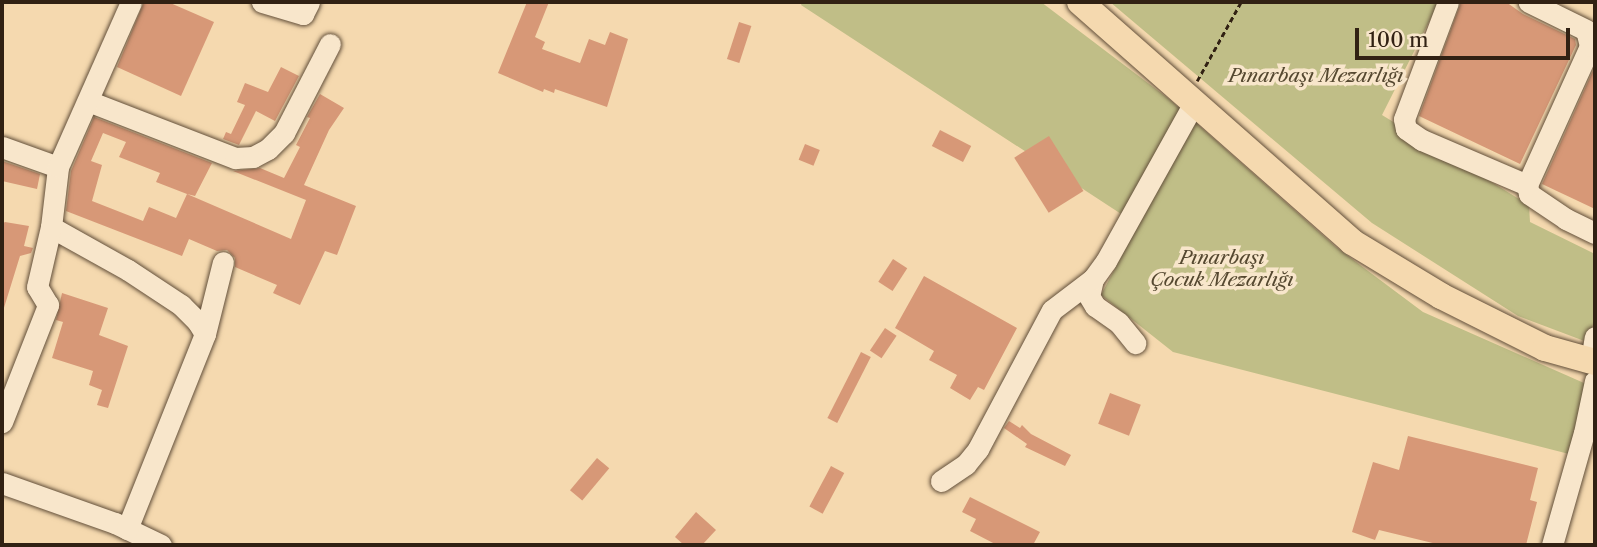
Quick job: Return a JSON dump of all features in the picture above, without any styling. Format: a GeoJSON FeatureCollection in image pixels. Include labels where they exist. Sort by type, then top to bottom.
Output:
{"type":"FeatureCollection","features":[{"type":"Feature","properties":{"kind":"main road"},"geometry":{"type":"LineString","coordinates":[[1080,2],[1352,242],[1441,296],[1545,348],[1594,360]]}},
{"type":"Feature","properties":{"kind":"street"},"geometry":{"type":"LineString","coordinates":[[2,422],[48,305],[37,287],[51,227],[58,167],[131,2]]}},
{"type":"Feature","properties":{"kind":"street"},"geometry":{"type":"LineString","coordinates":[[262,2],[303,14],[309,2]]}},
{"type":"Feature","properties":{"kind":"street"},"geometry":{"type":"LineString","coordinates":[[1448,2],[1404,119],[1406,129],[1422,140],[1527,185]]}},
{"type":"Feature","properties":{"kind":"street"},"geometry":{"type":"LineString","coordinates":[[1529,2],[1586,30],[1590,46],[1527,185],[1529,194],[1566,219],[1595,233]]}},
{"type":"Feature","properties":{"kind":"street"},"geometry":{"type":"LineString","coordinates":[[88,102],[236,158],[253,156],[268,149],[284,133],[330,44]]}},
{"type":"Feature","properties":{"kind":"street"},"geometry":{"type":"LineString","coordinates":[[1135,343],[1119,323],[1095,306],[1089,296],[1093,279],[1150,184],[1191,99]]}},
{"type":"Feature","properties":{"kind":"street"},"geometry":{"type":"LineString","coordinates":[[2,147],[58,167]]}},
{"type":"Feature","properties":{"kind":"street"},"geometry":{"type":"LineString","coordinates":[[51,227],[128,270],[180,305],[197,321],[205,334]]}},
{"type":"Feature","properties":{"kind":"street"},"geometry":{"type":"LineString","coordinates":[[127,529],[205,334],[223,262]]}},
{"type":"Feature","properties":{"kind":"street"},"geometry":{"type":"LineString","coordinates":[[941,481],[966,464],[978,449],[1052,310],[1093,279]]}},
{"type":"Feature","properties":{"kind":"street"},"geometry":{"type":"LineString","coordinates":[[1552,545],[1584,433],[1594,360]]}},
{"type":"Feature","properties":{"kind":"street"},"geometry":{"type":"LineString","coordinates":[[2,483],[127,529],[161,545]]}},
{"type":"Feature","properties":{"kind":"path"},"geometry":{"type":"LineString","coordinates":[[1191,99],[1241,2]]}},
{"type":"Feature","properties":{"kind":"green space","name":"Pınarbaşı Çocuk Mezarlığı"},"geometry":{"type":"Polygon","coordinates":[[[802,2],[1041,2],[1169,99],[1336,247],[1423,312],[1593,387],[1573,455],[1173,352],[1101,295],[1138,225],[801,5],[802,2]]]}},
{"type":"Feature","properties":{"kind":"green space","name":"Pınarbaşı Mezarlığı"},"geometry":{"type":"Polygon","coordinates":[[[1110,2],[1439,2],[1382,115],[1529,205],[1530,222],[1595,254],[1595,319],[1587,342],[1518,316],[1372,223],[1110,2]]]}},
{"type":"Feature","properties":{"kind":"building"},"geometry":{"type":"Polygon","coordinates":[[[144,2],[168,2],[214,22],[181,96],[117,67],[144,2]]]}},
{"type":"Feature","properties":{"kind":"building"},"geometry":{"type":"Polygon","coordinates":[[[527,2],[549,2],[535,37],[545,42],[542,49],[580,63],[589,39],[605,45],[610,32],[628,39],[607,107],[555,89],[554,93],[544,89],[543,92],[498,73],[527,2]]]}},
{"type":"Feature","properties":{"kind":"building"},"geometry":{"type":"Polygon","coordinates":[[[1461,2],[1506,2],[1523,14],[1575,39],[1576,45],[1520,164],[1419,116],[1461,2]]]}},
{"type":"Feature","properties":{"kind":"building"},"geometry":{"type":"Polygon","coordinates":[[[739,22],[751,26],[739,63],[727,59],[739,22]]]}},
{"type":"Feature","properties":{"kind":"building"},"geometry":{"type":"Polygon","coordinates":[[[1595,66],[1595,209],[1542,184],[1595,66]]]}},
{"type":"Feature","properties":{"kind":"building"},"geometry":{"type":"Polygon","coordinates":[[[281,67],[299,76],[275,121],[256,111],[239,145],[223,139],[226,132],[231,134],[245,105],[237,102],[245,83],[268,92],[281,67]]]}},
{"type":"Feature","properties":{"kind":"building"},"geometry":{"type":"Polygon","coordinates":[[[320,94],[344,108],[329,130],[304,185],[356,206],[337,255],[325,251],[300,305],[273,293],[277,285],[235,267],[235,258],[227,250],[217,251],[189,239],[182,256],[66,211],[71,171],[94,117],[212,163],[195,196],[187,194],[291,239],[306,200],[233,171],[260,168],[284,178],[300,147],[296,145],[310,118],[307,117],[320,94]],[[103,133],[91,161],[102,165],[92,201],[143,221],[149,207],[176,218],[187,194],[156,182],[160,173],[119,157],[126,142],[103,133]]]}},
{"type":"Feature","properties":{"kind":"building"},"geometry":{"type":"Polygon","coordinates":[[[940,130],[971,146],[963,162],[932,146],[940,130]]]}},
{"type":"Feature","properties":{"kind":"building"},"geometry":{"type":"Polygon","coordinates":[[[1049,136],[1083,191],[1049,213],[1014,158],[1049,136]]]}},
{"type":"Feature","properties":{"kind":"building"},"geometry":{"type":"Polygon","coordinates":[[[805,144],[820,150],[813,166],[799,160],[805,144]]]}},
{"type":"Feature","properties":{"kind":"building"},"geometry":{"type":"Polygon","coordinates":[[[2,161],[40,174],[37,189],[2,181],[2,161]]]}},
{"type":"Feature","properties":{"kind":"building"},"geometry":{"type":"Polygon","coordinates":[[[5,222],[29,226],[24,246],[33,248],[31,253],[20,256],[3,311],[2,224],[5,222]]]}},
{"type":"Feature","properties":{"kind":"building"},"geometry":{"type":"Polygon","coordinates":[[[893,259],[907,268],[893,291],[878,282],[893,259]]]}},
{"type":"Feature","properties":{"kind":"building"},"geometry":{"type":"Polygon","coordinates":[[[924,276],[1017,328],[984,390],[978,387],[970,400],[950,388],[957,375],[929,360],[934,351],[895,328],[924,276]]]}},
{"type":"Feature","properties":{"kind":"building"},"geometry":{"type":"Polygon","coordinates":[[[62,293],[108,308],[99,335],[128,346],[108,408],[97,405],[102,390],[89,385],[93,371],[52,358],[63,322],[56,320],[62,293]]]}},
{"type":"Feature","properties":{"kind":"building"},"geometry":{"type":"Polygon","coordinates":[[[885,328],[897,336],[882,358],[870,350],[885,328]]]}},
{"type":"Feature","properties":{"kind":"building"},"geometry":{"type":"Polygon","coordinates":[[[861,352],[871,357],[837,423],[827,418],[861,352]]]}},
{"type":"Feature","properties":{"kind":"building"},"geometry":{"type":"Polygon","coordinates":[[[1110,393],[1141,405],[1129,436],[1098,424],[1110,393]]]}},
{"type":"Feature","properties":{"kind":"building"},"geometry":{"type":"Polygon","coordinates":[[[1009,421],[1020,428],[1022,425],[1031,434],[1071,455],[1065,466],[1025,447],[1027,444],[1004,428],[1009,421]]]}},
{"type":"Feature","properties":{"kind":"building"},"geometry":{"type":"Polygon","coordinates":[[[1408,436],[1538,468],[1530,500],[1537,502],[1526,545],[1441,545],[1379,530],[1375,540],[1352,532],[1373,462],[1399,470],[1408,436]]]}},
{"type":"Feature","properties":{"kind":"building"},"geometry":{"type":"Polygon","coordinates":[[[597,458],[609,468],[582,500],[570,490],[597,458]]]}},
{"type":"Feature","properties":{"kind":"building"},"geometry":{"type":"Polygon","coordinates":[[[831,466],[844,473],[823,514],[809,507],[831,466]]]}},
{"type":"Feature","properties":{"kind":"building"},"geometry":{"type":"Polygon","coordinates":[[[970,497],[1040,532],[1033,545],[997,545],[970,531],[976,519],[962,512],[970,497]]]}},
{"type":"Feature","properties":{"kind":"building"},"geometry":{"type":"Polygon","coordinates":[[[696,512],[716,530],[702,545],[684,545],[675,537],[696,512]]]}}]}
